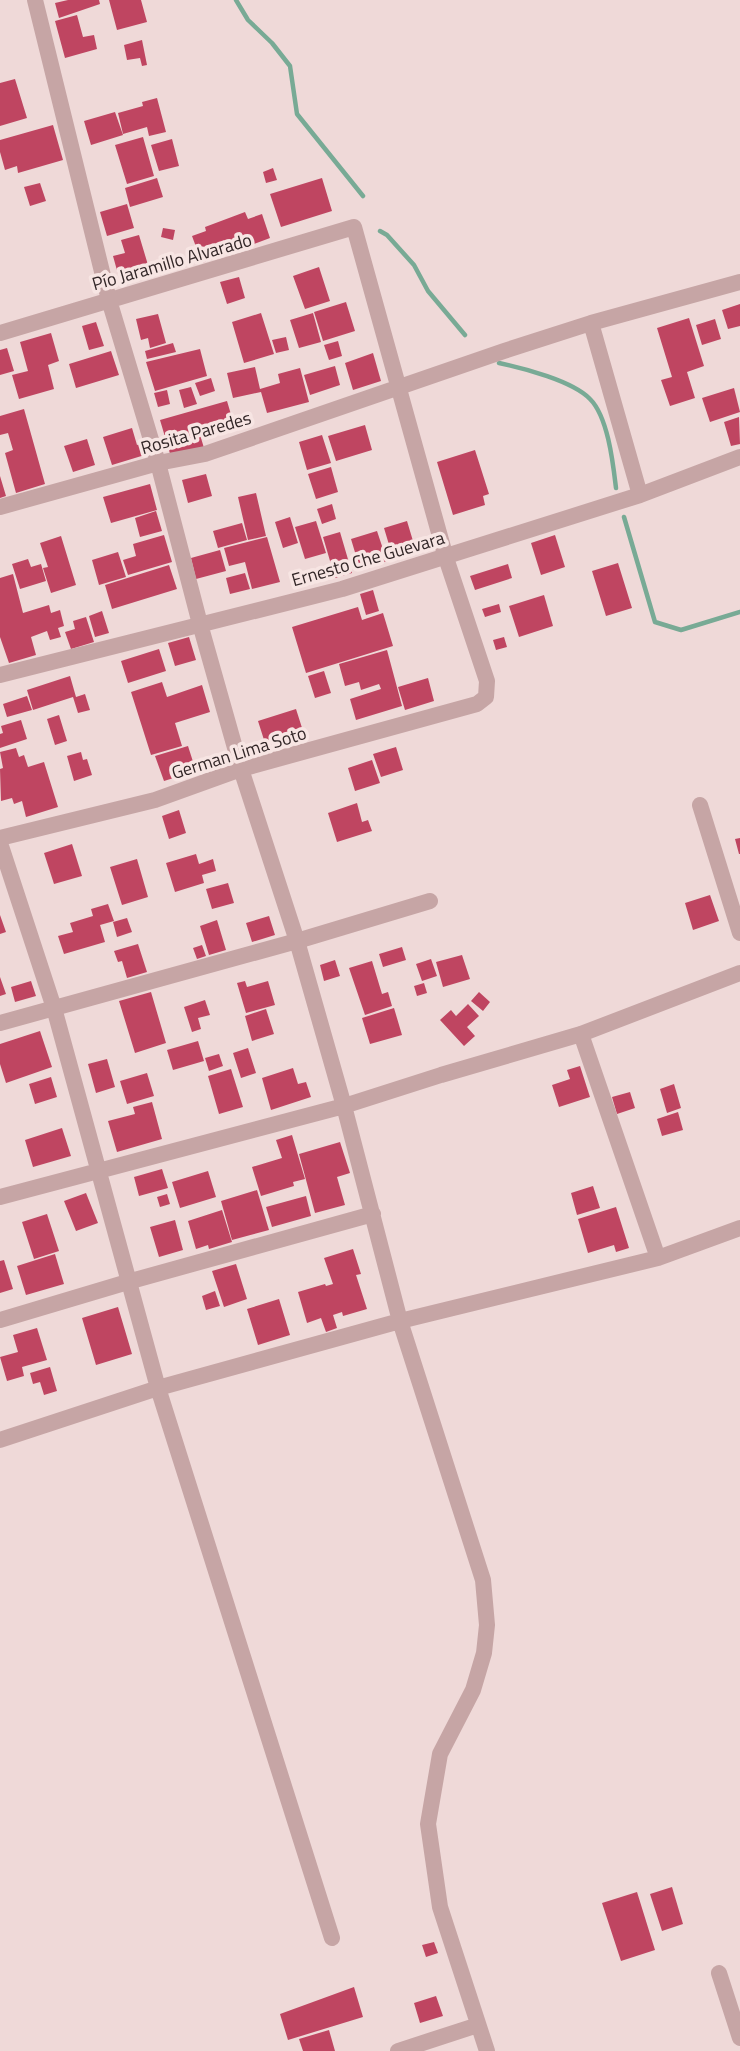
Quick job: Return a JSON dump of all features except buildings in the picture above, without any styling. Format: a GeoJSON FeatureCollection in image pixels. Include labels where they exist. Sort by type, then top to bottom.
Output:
{"type":"FeatureCollection","features":[{"type":"Feature","properties":{"kind":"street"},"geometry":{"type":"LineString","coordinates":[[35,0],[109,300],[158,463],[241,769],[297,942],[344,1106],[400,1321],[483,1580],[487,1625],[484,1653],[473,1690],[440,1754],[428,1824],[440,1907],[486,2051]]}},
{"type":"Feature","properties":{"kind":"street","name":"Pío Jaramillo Alvarado"},"geometry":{"type":"LineString","coordinates":[[0,333],[354,227],[399,386]]}},
{"type":"Feature","properties":{"kind":"street","name":"Rosita Paredes"},"geometry":{"type":"LineString","coordinates":[[0,507],[158,463],[205,454],[591,323],[740,282]]}},
{"type":"Feature","properties":{"kind":"street"},"geometry":{"type":"LineString","coordinates":[[591,323],[640,495]]}},
{"type":"Feature","properties":{"kind":"street"},"geometry":{"type":"LineString","coordinates":[[399,386],[446,558]]}},
{"type":"Feature","properties":{"kind":"street","name":"Ernesto Che Guevara"},"geometry":{"type":"LineString","coordinates":[[0,675],[342,589],[640,495],[740,457]]}},
{"type":"Feature","properties":{"kind":"street","name":"German Lima Soto"},"geometry":{"type":"LineString","coordinates":[[0,840],[155,800],[241,769],[477,704],[486,697],[487,681],[446,558]]}},
{"type":"Feature","properties":{"kind":"street"},"geometry":{"type":"LineString","coordinates":[[701,805],[740,933]]}},
{"type":"Feature","properties":{"kind":"street"},"geometry":{"type":"LineString","coordinates":[[0,840],[54,1008],[131,1281],[158,1388],[332,1938]]}},
{"type":"Feature","properties":{"kind":"street"},"geometry":{"type":"LineString","coordinates":[[0,1023],[297,942],[430,901]]}},
{"type":"Feature","properties":{"kind":"street"},"geometry":{"type":"LineString","coordinates":[[0,1197],[344,1106],[581,1034],[740,973]]}},
{"type":"Feature","properties":{"kind":"street"},"geometry":{"type":"LineString","coordinates":[[581,1034],[658,1258]]}},
{"type":"Feature","properties":{"kind":"street"},"geometry":{"type":"LineString","coordinates":[[0,1320],[373,1214]]}},
{"type":"Feature","properties":{"kind":"street"},"geometry":{"type":"LineString","coordinates":[[0,1440],[158,1388],[400,1321],[658,1258],[740,1228]]}},
{"type":"Feature","properties":{"kind":"street"},"geometry":{"type":"LineString","coordinates":[[719,1973],[740,2038]]}},
{"type":"Feature","properties":{"kind":"street"},"geometry":{"type":"LineString","coordinates":[[398,2051],[478,2025]]}},
{"type":"Feature","properties":{"kind":"waterway"},"geometry":{"type":"LineString","coordinates":[[236,0],[248,20],[272,43],[290,66],[297,114],[363,196]]}},
{"type":"Feature","properties":{"kind":"waterway"},"geometry":{"type":"LineString","coordinates":[[380,231],[387,235],[414,265],[428,291],[465,335]]}},
{"type":"Feature","properties":{"kind":"waterway"},"geometry":{"type":"LineString","coordinates":[[499,363],[560,381],[590,399],[605,428],[616,488]]}},
{"type":"Feature","properties":{"kind":"waterway"},"geometry":{"type":"LineString","coordinates":[[624,517],[655,622],[681,630],[740,612]]}}]}
